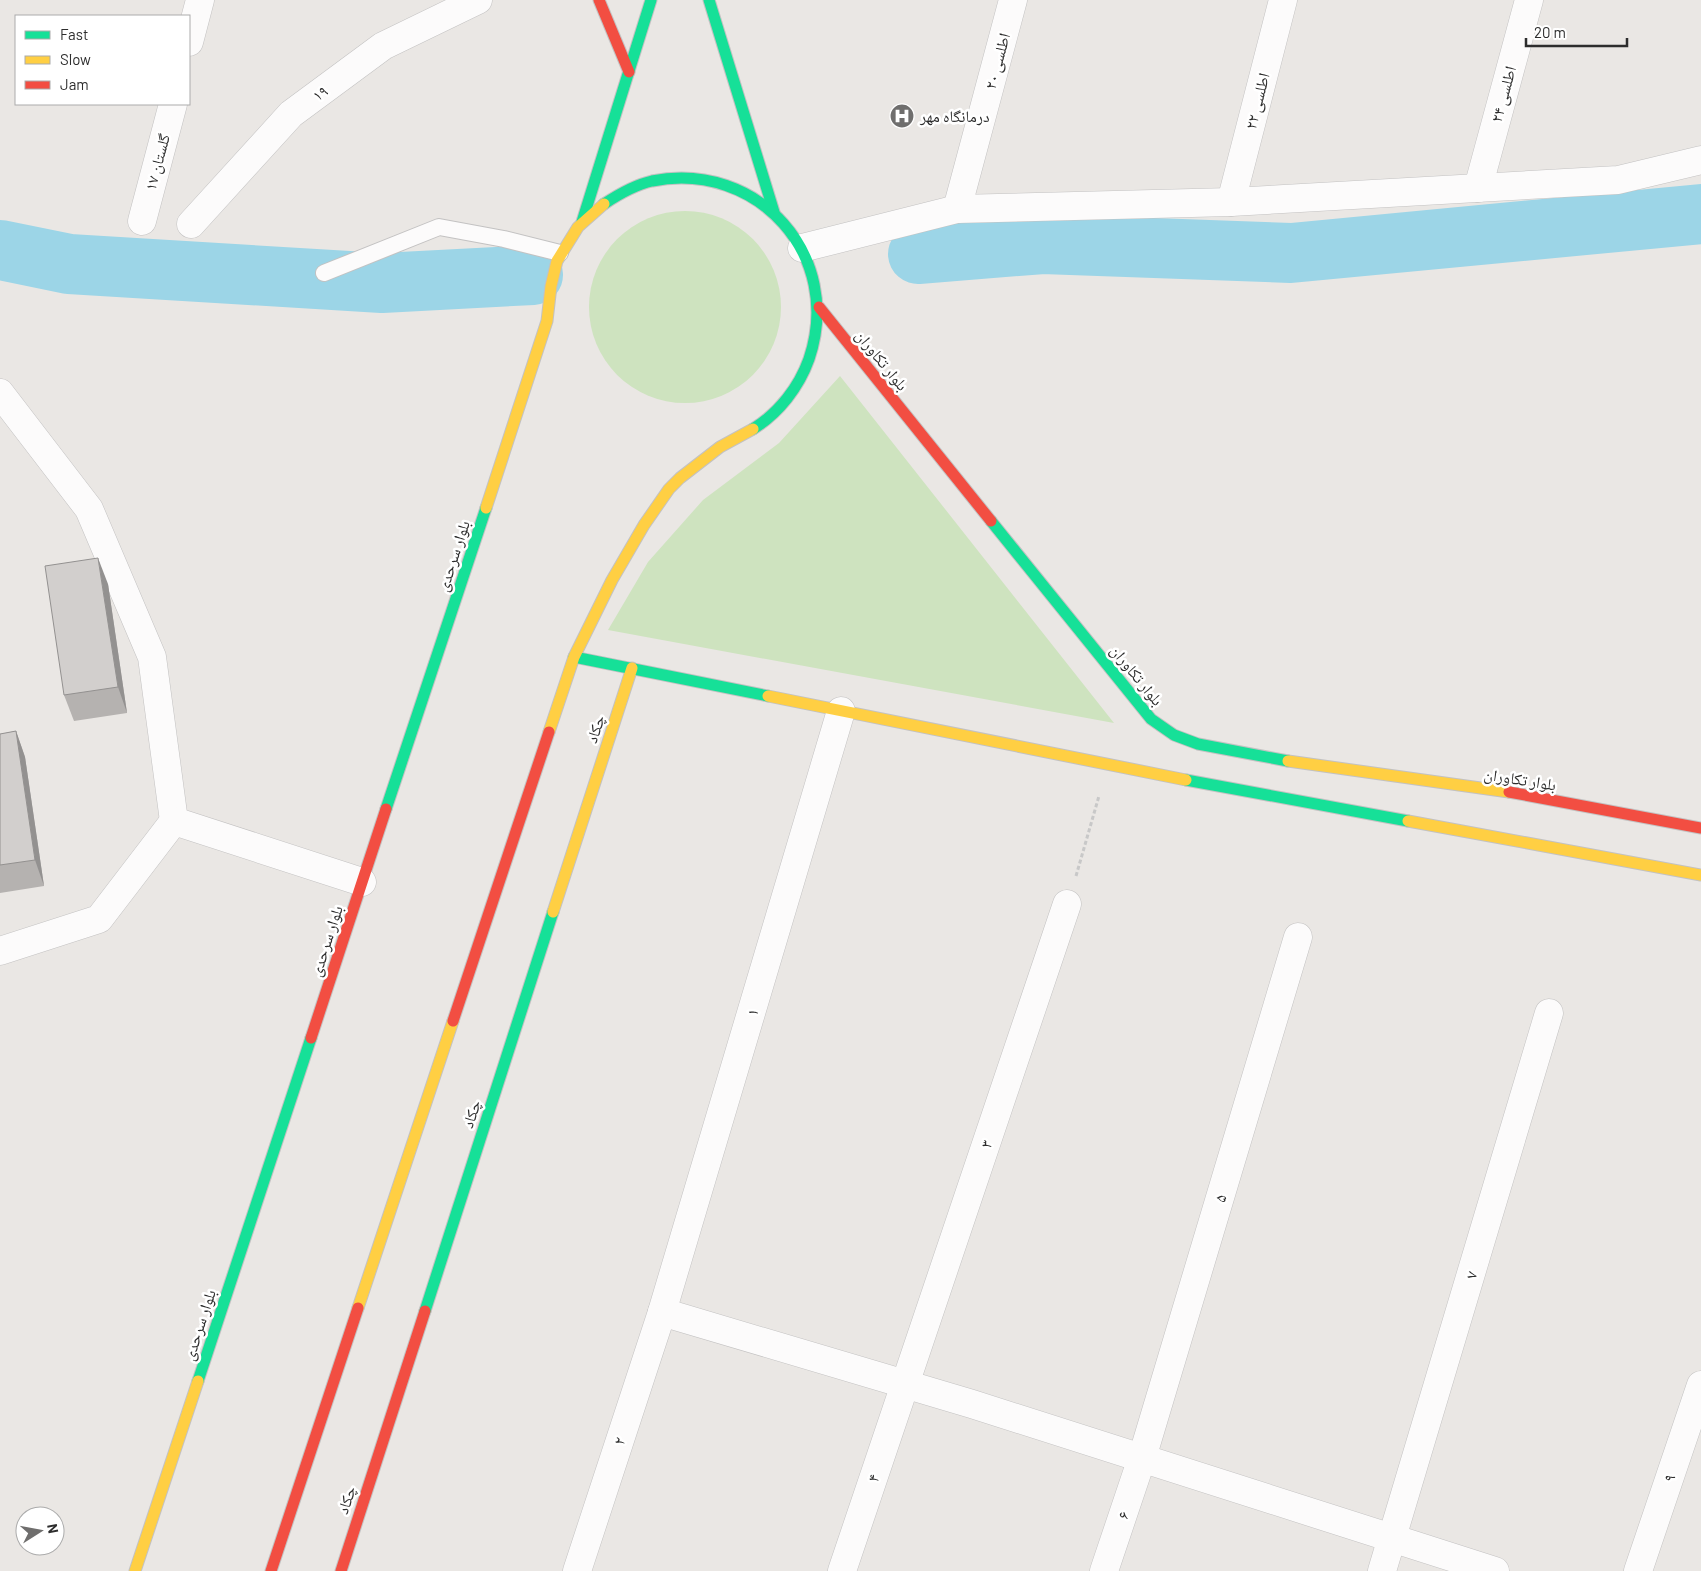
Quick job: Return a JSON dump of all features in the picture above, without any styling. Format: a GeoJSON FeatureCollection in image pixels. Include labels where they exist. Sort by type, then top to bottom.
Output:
{"type":"FeatureCollection","features":[{"type":"Feature","properties":{"kind":"main road"},"geometry":{"type":"LineString","coordinates":[[599,0],[629,72]]}},
{"type":"Feature","properties":{"kind":"main road"},"geometry":{"type":"LineString","coordinates":[[582,222],[651,0]]}},
{"type":"Feature","properties":{"kind":"main road"},"geometry":{"type":"LineString","coordinates":[[709,0],[774,212]]}},
{"type":"Feature","properties":{"kind":"main road"},"geometry":{"type":"LineString","coordinates":[[271,1571],[574,657],[637,532],[674,484],[725,443],[757,428],[784,405],[803,375],[816,342],[819,307],[813,277],[802,248],[774,212],[745,192],[711,180],[676,177],[641,184],[616,195],[608,199],[582,222]]}},
{"type":"Feature","properties":{"kind":"main road","name":"بلوار سرحدی"},"geometry":{"type":"LineString","coordinates":[[135,1571],[547,321],[550,285],[560,254],[582,222]]}},
{"type":"Feature","properties":{"kind":"main road","name":"بلوار تکاوران"},"geometry":{"type":"LineString","coordinates":[[819,307],[1151,719],[1174,735],[1198,744],[1260,757],[1516,793],[1701,828]]}},
{"type":"Feature","properties":{"kind":"main road"},"geometry":{"type":"LineString","coordinates":[[574,657],[1108,766],[1701,875]]}},
{"type":"Feature","properties":{"kind":"main road","name":"چکاد"},"geometry":{"type":"LineString","coordinates":[[340,1571],[632,668]]}},
{"type":"Feature","properties":{"kind":"street"},"geometry":{"type":"LineString","coordinates":[[190,38],[200,0]]}},
{"type":"Feature","properties":{"kind":"street","name":"۱۹"},"geometry":{"type":"LineString","coordinates":[[190,224],[291,114],[383,46],[478,0]]}},
{"type":"Feature","properties":{"kind":"street","name":"اطلسی ۲۰"},"geometry":{"type":"LineString","coordinates":[[957,209],[1013,0]]}},
{"type":"Feature","properties":{"kind":"street","name":"اطلسی ۲۲"},"geometry":{"type":"LineString","coordinates":[[1231,202],[1283,0]]}},
{"type":"Feature","properties":{"kind":"street","name":"اطلسی ۲۴"},"geometry":{"type":"LineString","coordinates":[[1478,188],[1529,0]]}},
{"type":"Feature","properties":{"kind":"street","name":"گلستان ۱۷"},"geometry":{"type":"LineString","coordinates":[[142,221],[173,105]]}},
{"type":"Feature","properties":{"kind":"street"},"geometry":{"type":"LineString","coordinates":[[802,248],[957,209],[1231,202],[1618,180],[1701,160]]}},
{"type":"Feature","properties":{"kind":"street"},"geometry":{"type":"LineString","coordinates":[[0,392],[89,509],[152,657],[174,821],[99,919],[0,951]]}},
{"type":"Feature","properties":{"kind":"street","name":"۱"},"geometry":{"type":"LineString","coordinates":[[662,1312],[841,712]]}},
{"type":"Feature","properties":{"kind":"street"},"geometry":{"type":"LineString","coordinates":[[174,821],[362,882]]}},
{"type":"Feature","properties":{"kind":"street","name":"۳"},"geometry":{"type":"LineString","coordinates":[[905,1384],[1068,904]]}},
{"type":"Feature","properties":{"kind":"street","name":"۵"},"geometry":{"type":"LineString","coordinates":[[1142,1458],[1298,937]]}},
{"type":"Feature","properties":{"kind":"street","name":"۷"},"geometry":{"type":"LineString","coordinates":[[1382,1571],[1394,1538],[1549,1013]]}},
{"type":"Feature","properties":{"kind":"street"},"geometry":{"type":"LineString","coordinates":[[662,1312],[905,1384],[1495,1571]]}},
{"type":"Feature","properties":{"kind":"street","name":"۲"},"geometry":{"type":"LineString","coordinates":[[577,1571],[662,1312]]}},
{"type":"Feature","properties":{"kind":"street","name":"۴"},"geometry":{"type":"LineString","coordinates":[[842,1571],[905,1384]]}},
{"type":"Feature","properties":{"kind":"street","name":"۹"},"geometry":{"type":"LineString","coordinates":[[1638,1571],[1701,1385]]}},
{"type":"Feature","properties":{"kind":"street","name":"۶"},"geometry":{"type":"LineString","coordinates":[[1104,1571],[1142,1458]]}},
{"type":"Feature","properties":{"kind":"lane"},"geometry":{"type":"LineString","coordinates":[[324,273],[439,227],[504,239],[560,254]]}},
{"type":"Feature","properties":{"kind":"path"},"geometry":{"type":"LineString","coordinates":[[1068,904],[1108,766]]}},
{"type":"Feature","properties":{"kind":"green space"},"geometry":{"type":"Polygon","coordinates":[[[676,211],[694,211],[722,218],[738,227],[753,239],[765,254],[774,270],[781,298],[781,316],[774,344],[765,360],[753,375],[738,387],[722,396],[694,403],[676,403],[657,399],[640,392],[624,381],[611,368],[600,352],[593,335],[589,316],[589,298],[593,279],[600,262],[611,246],[624,233],[640,222],[657,215],[676,211]]]}},
{"type":"Feature","properties":{"kind":"green space"},"geometry":{"type":"Polygon","coordinates":[[[840,376],[1114,723],[608,630],[648,562],[703,500],[779,443],[840,376]]]}},
{"type":"Feature","properties":{"kind":"building"},"geometry":{"type":"Polygon","coordinates":[[[98,558],[118,687],[64,695],[45,566],[98,558]]]}},
{"type":"Feature","properties":{"kind":"building"},"geometry":{"type":"Polygon","coordinates":[[[16,731],[35,860],[0,865],[0,734],[16,731]]]}},
{"type":"Feature","properties":{"kind":"waterway"},"geometry":{"type":"LineString","coordinates":[[918,254],[1043,244],[1291,253],[1701,214]]}},
{"type":"Feature","properties":{"kind":"waterway"},"geometry":{"type":"LineString","coordinates":[[0,250],[69,264],[382,283],[533,275]]}},
{"type":"Feature","properties":{"kind":"traffic: fast"},"geometry":{"type":"LineString","coordinates":[[582,222],[651,0]]}},
{"type":"Feature","properties":{"kind":"traffic: fast"},"geometry":{"type":"LineString","coordinates":[[709,0],[774,212]]}},
{"type":"Feature","properties":{"kind":"traffic: fast"},"geometry":{"type":"LineString","coordinates":[[604,204],[627,190],[652,181],[691,178],[726,185],[757,201],[783,224],[803,252],[814,285],[817,321],[809,359],[800,380],[780,407],[753,429]]}},
{"type":"Feature","properties":{"kind":"traffic: fast"},"geometry":{"type":"LineString","coordinates":[[386,809],[486,508]]}},
{"type":"Feature","properties":{"kind":"traffic: fast"},"geometry":{"type":"LineString","coordinates":[[991,521],[1151,719],[1174,735],[1198,744],[1288,761]]}},
{"type":"Feature","properties":{"kind":"traffic: fast"},"geometry":{"type":"LineString","coordinates":[[574,657],[768,696]]}},
{"type":"Feature","properties":{"kind":"traffic: fast"},"geometry":{"type":"LineString","coordinates":[[1186,780],[1408,821]]}},
{"type":"Feature","properties":{"kind":"traffic: fast"},"geometry":{"type":"LineString","coordinates":[[425,1311],[553,912]]}},
{"type":"Feature","properties":{"kind":"traffic: fast"},"geometry":{"type":"LineString","coordinates":[[198,1381],[311,1038]]}},
{"type":"Feature","properties":{"kind":"traffic: slow"},"geometry":{"type":"LineString","coordinates":[[486,508],[547,321],[551,286],[557,261],[578,227],[604,204]]}},
{"type":"Feature","properties":{"kind":"traffic: slow"},"geometry":{"type":"LineString","coordinates":[[549,732],[574,657],[612,580],[644,525],[669,489],[680,478],[720,447],[753,429]]}},
{"type":"Feature","properties":{"kind":"traffic: slow"},"geometry":{"type":"LineString","coordinates":[[553,912],[632,668]]}},
{"type":"Feature","properties":{"kind":"traffic: slow"},"geometry":{"type":"LineString","coordinates":[[768,696],[1186,780]]}},
{"type":"Feature","properties":{"kind":"traffic: slow"},"geometry":{"type":"LineString","coordinates":[[1288,761],[1509,792]]}},
{"type":"Feature","properties":{"kind":"traffic: slow"},"geometry":{"type":"LineString","coordinates":[[1408,821],[1701,875]]}},
{"type":"Feature","properties":{"kind":"traffic: slow"},"geometry":{"type":"LineString","coordinates":[[358,1308],[453,1021]]}},
{"type":"Feature","properties":{"kind":"traffic: slow"},"geometry":{"type":"LineString","coordinates":[[135,1571],[198,1381]]}},
{"type":"Feature","properties":{"kind":"traffic: jam"},"geometry":{"type":"LineString","coordinates":[[599,0],[629,72]]}},
{"type":"Feature","properties":{"kind":"traffic: jam"},"geometry":{"type":"LineString","coordinates":[[819,307],[991,521]]}},
{"type":"Feature","properties":{"kind":"traffic: jam"},"geometry":{"type":"LineString","coordinates":[[453,1021],[549,732]]}},
{"type":"Feature","properties":{"kind":"traffic: jam"},"geometry":{"type":"LineString","coordinates":[[1509,792],[1701,828]]}},
{"type":"Feature","properties":{"kind":"traffic: jam"},"geometry":{"type":"LineString","coordinates":[[311,1038],[386,809]]}},
{"type":"Feature","properties":{"kind":"traffic: jam"},"geometry":{"type":"LineString","coordinates":[[271,1571],[358,1308]]}},
{"type":"Feature","properties":{"kind":"traffic: jam"},"geometry":{"type":"LineString","coordinates":[[341,1571],[425,1311]]}},
{"type":"Feature","properties":{"kind":"place","name":"درمانگاه مهر"},"geometry":{"type":"Point","coordinates":[902,116]}}]}
